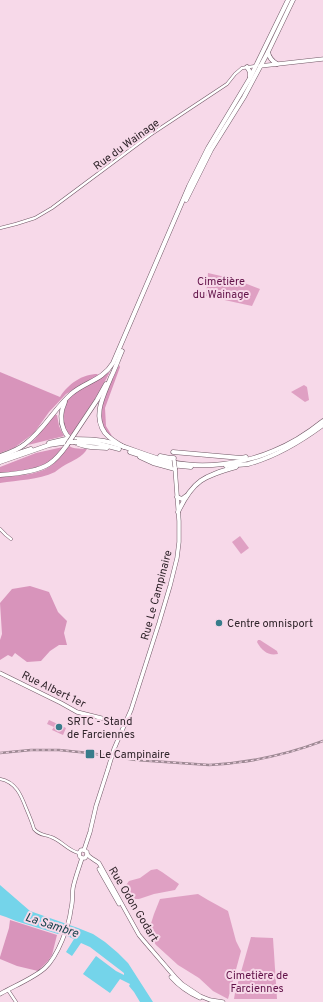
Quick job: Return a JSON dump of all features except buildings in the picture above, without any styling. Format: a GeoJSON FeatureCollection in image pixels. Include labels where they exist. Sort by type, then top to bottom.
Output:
{"type":"FeatureCollection","features":[{"type":"Feature","properties":{"kind":"highway"},"geometry":{"type":"LineString","coordinates":[[124,448],[107,436],[99,418],[100,404],[116,365],[118,356],[195,172],[250,78],[268,52],[293,0]]}},
{"type":"Feature","properties":{"kind":"highway"},"geometry":{"type":"LineString","coordinates":[[0,456],[25,445],[68,397],[77,389],[104,374],[111,367],[118,356],[187,198],[211,150],[244,97],[287,2]]}},
{"type":"Feature","properties":{"kind":"highway"},"geometry":{"type":"LineString","coordinates":[[268,52],[269,57],[277,64]]}},
{"type":"Feature","properties":{"kind":"highway"},"geometry":{"type":"LineString","coordinates":[[247,67],[250,72],[250,78]]}},
{"type":"Feature","properties":{"kind":"highway"},"geometry":{"type":"LineString","coordinates":[[74,439],[116,365]]}},
{"type":"Feature","properties":{"kind":"highway"},"geometry":{"type":"LineString","coordinates":[[68,397],[62,408],[60,417],[62,427],[68,436],[76,443],[86,446],[117,448]]}},
{"type":"Feature","properties":{"kind":"highway"},"geometry":{"type":"LineString","coordinates":[[74,439],[171,462],[203,465],[234,462],[266,454],[291,442],[323,421]]}},
{"type":"Feature","properties":{"kind":"highway"},"geometry":{"type":"LineString","coordinates":[[178,512],[186,496],[194,485],[206,477],[263,459],[285,450],[323,425]]}},
{"type":"Feature","properties":{"kind":"highway"},"geometry":{"type":"LineString","coordinates":[[0,462],[49,445],[67,442],[74,439],[97,440],[112,443],[170,465],[203,468],[246,464]]}},
{"type":"Feature","properties":{"kind":"highway"},"geometry":{"type":"LineString","coordinates":[[0,459],[48,443],[67,442]]}},
{"type":"Feature","properties":{"kind":"highway"},"geometry":{"type":"LineString","coordinates":[[0,475],[23,472],[45,466],[56,459],[67,442]]}},
{"type":"Feature","properties":{"kind":"highway"},"geometry":{"type":"LineString","coordinates":[[174,452],[241,458],[266,454]]}},
{"type":"Feature","properties":{"kind":"highway"},"geometry":{"type":"LineString","coordinates":[[138,453],[151,453],[174,459]]}},
{"type":"Feature","properties":{"kind":"highway"},"geometry":{"type":"LineString","coordinates":[[138,453],[143,459],[153,464],[175,468]]}},
{"type":"Feature","properties":{"kind":"highway"},"geometry":{"type":"LineString","coordinates":[[177,497],[182,499],[186,496]]}},
{"type":"Feature","properties":{"kind":"main road"},"geometry":{"type":"LineString","coordinates":[[259,66],[323,59]]}},
{"type":"Feature","properties":{"kind":"main road"},"geometry":{"type":"LineString","coordinates":[[174,452],[174,459]]}},
{"type":"Feature","properties":{"kind":"main road","name":"Rue Le Campinaire"},"geometry":{"type":"LineString","coordinates":[[84,850],[114,749],[142,677],[177,558],[179,543],[174,459]]}},
{"type":"Feature","properties":{"kind":"main road","name":"Rue Albert 1er"},"geometry":{"type":"LineString","coordinates":[[0,673],[77,712],[125,724]]}},
{"type":"Feature","properties":{"kind":"main road"},"geometry":{"type":"LineString","coordinates":[[0,994],[38,974],[46,968],[57,953],[63,940],[71,910],[73,888],[87,852],[81,850],[79,853],[80,857],[85,857]]}},
{"type":"Feature","properties":{"kind":"main road","name":"Rue Odon Godart"},"geometry":{"type":"LineString","coordinates":[[85,857],[89,856],[99,863],[144,941],[175,977],[182,984],[200,996],[210,1000],[223,1002]]}},
{"type":"Feature","properties":{"kind":"main road","name":"Rue Odon Godart"},"geometry":{"type":"LineString","coordinates":[[85,857],[94,861],[140,940],[169,974],[187,991],[195,996],[211,1002]]}},
{"type":"Feature","properties":{"kind":"street"},"geometry":{"type":"LineString","coordinates":[[247,67],[259,66]]}},
{"type":"Feature","properties":{"kind":"street","name":"Rue du Wainage"},"geometry":{"type":"LineString","coordinates":[[0,228],[35,218],[52,208],[150,135],[226,84],[242,68],[247,67]]}},
{"type":"Feature","properties":{"kind":"street"},"geometry":{"type":"LineString","coordinates":[[0,529],[11,539]]}},
{"type":"Feature","properties":{"kind":"street"},"geometry":{"type":"LineString","coordinates":[[0,779],[12,784],[19,792],[34,829],[40,834],[53,837],[74,852],[79,853]]}},
{"type":"Feature","properties":{"kind":"street"},"geometry":{"type":"LineString","coordinates":[[8,990],[16,1002]]}},
{"type":"Feature","properties":{"kind":"green space","name":"Cimetière du Wainage"},"geometry":{"type":"Polygon","coordinates":[[[208,273],[234,279],[260,289],[252,306],[206,296],[208,273]]]}},
{"type":"Feature","properties":{"kind":"green space"},"geometry":{"type":"Polygon","coordinates":[[[304,385],[307,387],[309,400],[305,402],[291,392],[304,385]]]}},
{"type":"Feature","properties":{"kind":"green space"},"geometry":{"type":"Polygon","coordinates":[[[240,536],[249,548],[241,554],[232,542],[240,536]]]}},
{"type":"Feature","properties":{"kind":"green space"},"geometry":{"type":"Polygon","coordinates":[[[258,640],[277,651],[278,654],[271,654],[263,650],[257,642],[258,640]]]}},
{"type":"Feature","properties":{"kind":"green space","name":"SRTC - Stand de Farciennes"},"geometry":{"type":"Polygon","coordinates":[[[49,720],[66,728],[63,735],[52,730],[54,727],[47,724],[49,720]]]}},
{"type":"Feature","properties":{"kind":"green space"},"geometry":{"type":"Polygon","coordinates":[[[157,869],[179,884],[175,890],[154,894],[139,899],[129,899],[124,888],[129,881],[140,878],[151,870],[157,869]]]}},
{"type":"Feature","properties":{"kind":"green space"},"geometry":{"type":"Polygon","coordinates":[[[198,894],[228,911],[236,941],[241,951],[228,999],[213,991],[199,978],[178,965],[156,945],[148,933],[160,899],[198,894]]]}},
{"type":"Feature","properties":{"kind":"green space","name":"Cimetière de Farciennes"},"geometry":{"type":"Polygon","coordinates":[[[251,937],[273,938],[277,999],[234,999],[251,937]]]}},
{"type":"Feature","properties":{"kind":"shaded area"},"geometry":{"type":"Polygon","coordinates":[[[119,365],[120,367],[105,408],[106,426],[112,436],[105,429],[102,421],[102,412],[107,392],[119,365]]]}},
{"type":"Feature","properties":{"kind":"shaded area"},"geometry":{"type":"Polygon","coordinates":[[[0,372],[60,397],[71,384],[86,376],[98,374],[96,377],[66,394],[49,412],[34,433],[14,448],[0,453],[0,372]]]}},
{"type":"Feature","properties":{"kind":"shaded area"},"geometry":{"type":"Polygon","coordinates":[[[110,372],[98,394],[71,435],[66,432],[62,421],[67,400],[81,387],[110,372]]]}},
{"type":"Feature","properties":{"kind":"shaded area"},"geometry":{"type":"Polygon","coordinates":[[[54,415],[57,415],[59,426],[64,436],[28,445],[35,439],[54,415]]]}},
{"type":"Feature","properties":{"kind":"shaded area"},"geometry":{"type":"Polygon","coordinates":[[[69,446],[87,449],[80,457],[48,475],[0,483],[0,477],[26,475],[44,470],[55,463],[69,446]]]}},
{"type":"Feature","properties":{"kind":"shaded area"},"geometry":{"type":"Polygon","coordinates":[[[63,447],[50,461],[45,464],[26,470],[0,473],[0,467],[36,453],[63,447]]]}},
{"type":"Feature","properties":{"kind":"shaded area"},"geometry":{"type":"Polygon","coordinates":[[[30,586],[49,592],[58,612],[67,621],[64,633],[67,645],[59,645],[50,651],[41,661],[27,662],[15,653],[12,657],[8,655],[0,660],[0,640],[2,634],[0,603],[12,589],[30,586]]]}},
{"type":"Feature","properties":{"kind":"shaded area"},"geometry":{"type":"Polygon","coordinates":[[[10,920],[57,935],[52,955],[38,971],[17,966],[0,959],[10,920]]]}},
{"type":"Feature","properties":{"kind":"water","name":"La Sambre"},"geometry":{"type":"Polygon","coordinates":[[[0,885],[30,911],[93,934],[105,942],[128,963],[153,1002],[140,1002],[129,986],[130,984],[120,979],[110,993],[83,974],[96,956],[124,975],[124,973],[90,947],[81,943],[72,956],[66,952],[74,939],[60,933],[58,934],[0,915],[0,885]]]}},
{"type":"Feature","properties":{"kind":"railway"},"geometry":{"type":"LineString","coordinates":[[0,753],[31,750],[59,750],[136,760],[209,765],[267,758],[323,741]]}},
{"type":"Feature","properties":{"kind":"place","name":"Centre omnisport"},"geometry":{"type":"Point","coordinates":[219,623]}},
{"type":"Feature","properties":{"kind":"place","name":"SRTC - Stand de Farciennes"},"geometry":{"type":"Point","coordinates":[59,727]}},
{"type":"Feature","properties":{"kind":"place","name":"Le Campinaire"},"geometry":{"type":"Point","coordinates":[90,754]}}]}
